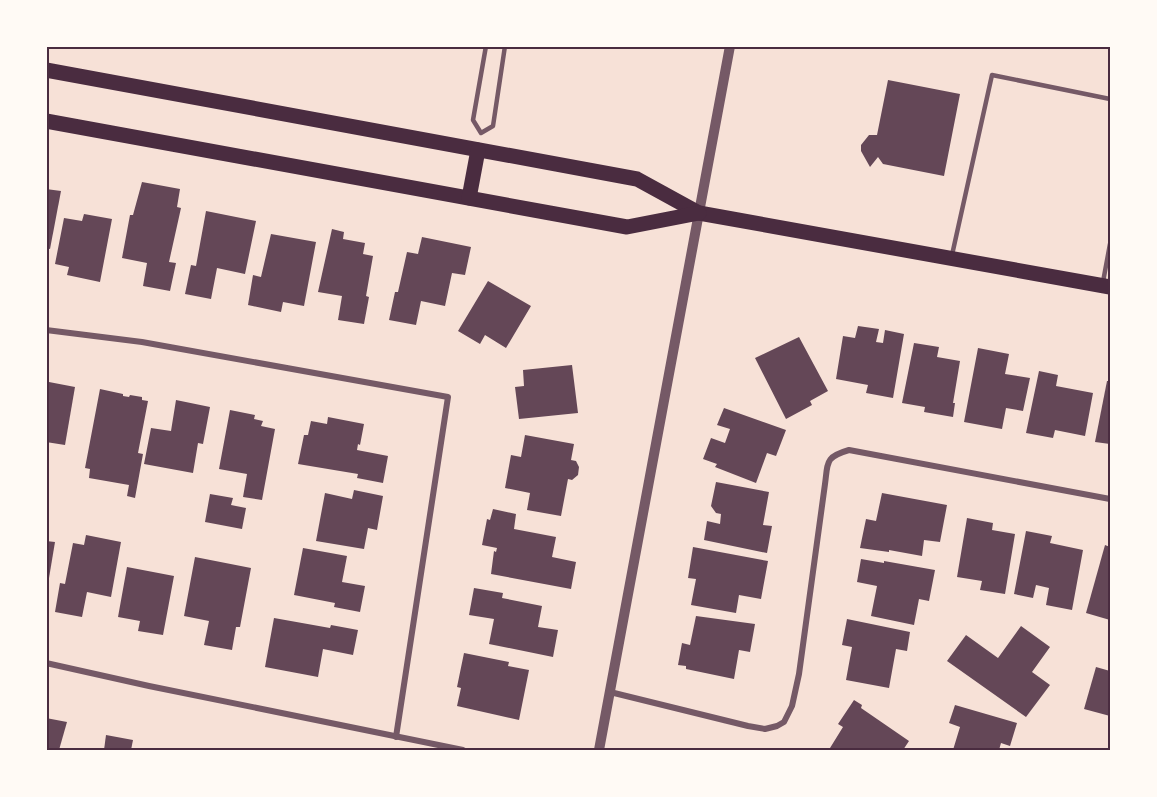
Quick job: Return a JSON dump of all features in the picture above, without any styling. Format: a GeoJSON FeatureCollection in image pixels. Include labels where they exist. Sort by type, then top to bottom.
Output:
{"type":"FeatureCollection","features":[{"type":"Feature","properties":{"kind":"main road"},"geometry":{"type":"LineString","coordinates":[[46,70],[637,179],[699,213],[1106,286]]}},
{"type":"Feature","properties":{"kind":"main road"},"geometry":{"type":"LineString","coordinates":[[46,121],[627,227],[699,213]]}},
{"type":"Feature","properties":{"kind":"main road"},"geometry":{"type":"LineString","coordinates":[[468,198],[478,150]]}},
{"type":"Feature","properties":{"kind":"street"},"geometry":{"type":"LineString","coordinates":[[599,750],[730,46]]}},
{"type":"Feature","properties":{"kind":"street"},"geometry":{"type":"LineString","coordinates":[[46,330],[142,342],[448,397],[396,737]]}},
{"type":"Feature","properties":{"kind":"street"},"geometry":{"type":"LineString","coordinates":[[610,692],[765,729],[784,722],[789,716],[799,674],[827,470],[833,455],[849,450],[1110,499]]}},
{"type":"Feature","properties":{"kind":"street"},"geometry":{"type":"LineString","coordinates":[[46,663],[463,750]]}},
{"type":"Feature","properties":{"kind":"lane"},"geometry":{"type":"LineString","coordinates":[[478,150],[481,133],[473,120],[486,46]]}},
{"type":"Feature","properties":{"kind":"lane"},"geometry":{"type":"LineString","coordinates":[[481,133],[493,126],[505,46]]}},
{"type":"Feature","properties":{"kind":"lane"},"geometry":{"type":"LineString","coordinates":[[952,258],[992,75],[1110,99]]}},
{"type":"Feature","properties":{"kind":"lane"},"geometry":{"type":"LineString","coordinates":[[1106,286],[1110,243]]}},
{"type":"Feature","properties":{"kind":"building"},"geometry":{"type":"Polygon","coordinates":[[[888,80],[960,94],[944,176],[883,164],[878,157],[870,167],[861,151],[861,145],[869,135],[877,135],[888,80]]]}},
{"type":"Feature","properties":{"kind":"building"},"geometry":{"type":"Polygon","coordinates":[[[142,182],[180,189],[177,207],[181,208],[169,262],[176,263],[170,291],[143,286],[147,263],[122,258],[130,215],[133,215],[142,182]]]}},
{"type":"Feature","properties":{"kind":"building"},"geometry":{"type":"Polygon","coordinates":[[[46,189],[61,191],[50,249],[46,248],[46,189]]]}},
{"type":"Feature","properties":{"kind":"building"},"geometry":{"type":"Polygon","coordinates":[[[206,211],[256,221],[245,274],[217,268],[211,299],[185,294],[191,265],[196,266],[206,211]]]}},
{"type":"Feature","properties":{"kind":"building"},"geometry":{"type":"Polygon","coordinates":[[[84,214],[112,219],[100,282],[67,275],[69,267],[55,264],[64,218],[82,221],[84,214]]]}},
{"type":"Feature","properties":{"kind":"building"},"geometry":{"type":"Polygon","coordinates":[[[332,229],[344,232],[343,239],[365,243],[363,254],[373,256],[364,324],[338,320],[342,296],[318,292],[332,229]]]}},
{"type":"Feature","properties":{"kind":"building"},"geometry":{"type":"Polygon","coordinates":[[[271,234],[316,242],[304,306],[283,302],[281,312],[248,305],[253,275],[261,277],[271,234]]]}},
{"type":"Feature","properties":{"kind":"building"},"geometry":{"type":"Polygon","coordinates":[[[422,237],[471,247],[465,275],[452,273],[445,306],[421,301],[416,325],[389,320],[407,252],[418,254],[422,237]]]}},
{"type":"Feature","properties":{"kind":"building"},"geometry":{"type":"Polygon","coordinates":[[[488,281],[531,306],[506,348],[485,335],[480,344],[458,331],[488,281]]]}},
{"type":"Feature","properties":{"kind":"building"},"geometry":{"type":"Polygon","coordinates":[[[858,326],[879,329],[876,342],[883,343],[885,330],[904,334],[893,398],[866,393],[868,385],[836,379],[843,336],[855,338],[858,326]]]}},
{"type":"Feature","properties":{"kind":"building"},"geometry":{"type":"Polygon","coordinates":[[[799,337],[828,391],[810,401],[812,405],[786,419],[755,358],[799,337]]]}},
{"type":"Feature","properties":{"kind":"building"},"geometry":{"type":"Polygon","coordinates":[[[914,343],[939,347],[937,357],[960,361],[953,417],[924,412],[925,407],[902,403],[914,343]]]}},
{"type":"Feature","properties":{"kind":"building"},"geometry":{"type":"Polygon","coordinates":[[[978,348],[1009,354],[1005,374],[1030,378],[1023,411],[1006,408],[1002,429],[964,422],[978,348]]]}},
{"type":"Feature","properties":{"kind":"building"},"geometry":{"type":"Polygon","coordinates":[[[572,365],[578,413],[519,419],[515,387],[524,386],[523,370],[572,365]]]}},
{"type":"Feature","properties":{"kind":"building"},"geometry":{"type":"Polygon","coordinates":[[[1039,371],[1058,375],[1056,386],[1093,393],[1085,436],[1055,430],[1053,438],[1026,433],[1039,371]]]}},
{"type":"Feature","properties":{"kind":"building"},"geometry":{"type":"Polygon","coordinates":[[[1107,381],[1110,381],[1110,444],[1095,442],[1107,381]]]}},
{"type":"Feature","properties":{"kind":"building"},"geometry":{"type":"Polygon","coordinates":[[[49,382],[75,387],[65,445],[46,442],[46,393],[49,382]]]}},
{"type":"Feature","properties":{"kind":"building"},"geometry":{"type":"Polygon","coordinates":[[[100,389],[123,394],[123,396],[142,397],[142,400],[148,401],[138,453],[143,454],[135,498],[127,496],[129,485],[89,478],[90,469],[85,468],[100,389]]]}},
{"type":"Feature","properties":{"kind":"building"},"geometry":{"type":"Polygon","coordinates":[[[176,400],[210,407],[203,444],[198,443],[193,473],[144,464],[151,428],[171,431],[176,400]]]}},
{"type":"Feature","properties":{"kind":"building"},"geometry":{"type":"Polygon","coordinates":[[[724,408],[786,430],[776,456],[767,453],[756,483],[715,467],[717,464],[703,459],[711,438],[725,443],[730,429],[717,425],[724,408]]]}},
{"type":"Feature","properties":{"kind":"building"},"geometry":{"type":"Polygon","coordinates":[[[230,410],[255,415],[254,419],[263,421],[261,426],[275,429],[262,500],[243,497],[247,474],[219,469],[230,410]]]}},
{"type":"Feature","properties":{"kind":"building"},"geometry":{"type":"Polygon","coordinates":[[[328,417],[364,424],[357,450],[388,456],[383,483],[357,478],[358,474],[298,464],[304,435],[308,435],[311,421],[327,424],[328,417]]]}},
{"type":"Feature","properties":{"kind":"building"},"geometry":{"type":"Polygon","coordinates":[[[525,435],[574,444],[571,460],[576,461],[579,467],[578,475],[572,480],[568,479],[561,516],[527,510],[530,493],[505,488],[511,455],[521,457],[525,435]]]}},
{"type":"Feature","properties":{"kind":"building"},"geometry":{"type":"Polygon","coordinates":[[[716,482],[769,492],[763,525],[772,526],[767,553],[704,540],[707,521],[720,524],[721,514],[716,513],[711,506],[716,482]]]}},
{"type":"Feature","properties":{"kind":"building"},"geometry":{"type":"Polygon","coordinates":[[[354,490],[383,496],[377,530],[368,528],[364,549],[316,541],[325,493],[352,499],[354,490]]]}},
{"type":"Feature","properties":{"kind":"building"},"geometry":{"type":"Polygon","coordinates":[[[882,493],[947,505],[940,542],[924,540],[922,556],[860,548],[866,519],[876,521],[882,493]]]}},
{"type":"Feature","properties":{"kind":"building"},"geometry":{"type":"Polygon","coordinates":[[[210,494],[233,498],[231,505],[246,508],[242,529],[205,522],[210,494]]]}},
{"type":"Feature","properties":{"kind":"building"},"geometry":{"type":"Polygon","coordinates":[[[493,509],[516,514],[514,529],[556,537],[552,557],[576,562],[571,589],[491,574],[494,551],[496,552],[497,548],[482,545],[487,519],[490,520],[493,509]]]}},
{"type":"Feature","properties":{"kind":"building"},"geometry":{"type":"Polygon","coordinates":[[[967,518],[993,523],[992,530],[1015,534],[1005,594],[980,590],[982,581],[957,577],[967,518]]]}},
{"type":"Feature","properties":{"kind":"building"},"geometry":{"type":"Polygon","coordinates":[[[1026,531],[1052,536],[1050,543],[1083,550],[1072,610],[1046,605],[1049,588],[1036,585],[1033,598],[1014,594],[1026,531]]]}},
{"type":"Feature","properties":{"kind":"building"},"geometry":{"type":"Polygon","coordinates":[[[86,535],[121,542],[111,597],[87,592],[82,617],[55,612],[60,583],[65,584],[73,543],[84,545],[86,535]]]}},
{"type":"Feature","properties":{"kind":"building"},"geometry":{"type":"Polygon","coordinates":[[[46,541],[55,542],[49,578],[46,578],[46,541]]]}},
{"type":"Feature","properties":{"kind":"building"},"geometry":{"type":"Polygon","coordinates":[[[1105,545],[1110,547],[1110,620],[1086,613],[1105,545]]]}},
{"type":"Feature","properties":{"kind":"building"},"geometry":{"type":"Polygon","coordinates":[[[693,547],[768,561],[761,599],[739,595],[736,613],[691,605],[696,579],[688,578],[693,547]]]}},
{"type":"Feature","properties":{"kind":"building"},"geometry":{"type":"Polygon","coordinates":[[[303,548],[347,556],[342,582],[365,586],[360,612],[334,607],[335,603],[294,595],[303,548]]]}},
{"type":"Feature","properties":{"kind":"building"},"geometry":{"type":"Polygon","coordinates":[[[195,557],[251,568],[240,627],[236,627],[232,650],[204,645],[209,621],[184,616],[195,557]]]}},
{"type":"Feature","properties":{"kind":"building"},"geometry":{"type":"Polygon","coordinates":[[[861,559],[935,570],[929,601],[919,599],[914,625],[871,616],[877,586],[857,582],[861,559]]]}},
{"type":"Feature","properties":{"kind":"building"},"geometry":{"type":"Polygon","coordinates":[[[127,567],[174,576],[163,635],[138,631],[140,621],[118,617],[127,567]]]}},
{"type":"Feature","properties":{"kind":"building"},"geometry":{"type":"Polygon","coordinates":[[[474,588],[503,593],[502,598],[542,606],[538,627],[558,630],[553,657],[489,644],[494,619],[469,615],[474,588]]]}},
{"type":"Feature","properties":{"kind":"building"},"geometry":{"type":"Polygon","coordinates":[[[696,616],[755,624],[750,652],[739,650],[734,679],[686,669],[686,666],[678,665],[682,643],[690,645],[696,616]]]}},
{"type":"Feature","properties":{"kind":"building"},"geometry":{"type":"Polygon","coordinates":[[[274,618],[330,628],[331,625],[358,630],[353,655],[323,649],[318,677],[265,667],[274,618]]]}},
{"type":"Feature","properties":{"kind":"building"},"geometry":{"type":"Polygon","coordinates":[[[847,619],[910,632],[907,651],[896,649],[889,688],[846,680],[852,647],[842,645],[847,619]]]}},
{"type":"Feature","properties":{"kind":"building"},"geometry":{"type":"Polygon","coordinates":[[[1021,626],[1050,647],[1032,672],[1050,685],[1026,717],[947,661],[966,635],[998,658],[1021,626]]]}},
{"type":"Feature","properties":{"kind":"building"},"geometry":{"type":"Polygon","coordinates":[[[464,653],[509,662],[508,666],[529,670],[519,720],[457,706],[461,688],[457,687],[464,653]]]}},
{"type":"Feature","properties":{"kind":"building"},"geometry":{"type":"Polygon","coordinates":[[[1096,667],[1110,671],[1110,716],[1084,709],[1096,667]]]}},
{"type":"Feature","properties":{"kind":"building"},"geometry":{"type":"Polygon","coordinates":[[[854,700],[862,705],[861,708],[909,741],[903,750],[834,750],[830,748],[843,727],[838,724],[854,700]]]}},
{"type":"Feature","properties":{"kind":"building"},"geometry":{"type":"Polygon","coordinates":[[[955,705],[1017,723],[1010,746],[1001,743],[999,750],[953,750],[960,727],[949,723],[955,705]]]}},
{"type":"Feature","properties":{"kind":"building"},"geometry":{"type":"Polygon","coordinates":[[[46,718],[67,722],[59,750],[46,750],[46,718]]]}},
{"type":"Feature","properties":{"kind":"building"},"geometry":{"type":"Polygon","coordinates":[[[106,735],[133,740],[131,750],[104,750],[106,735]]]}}]}
